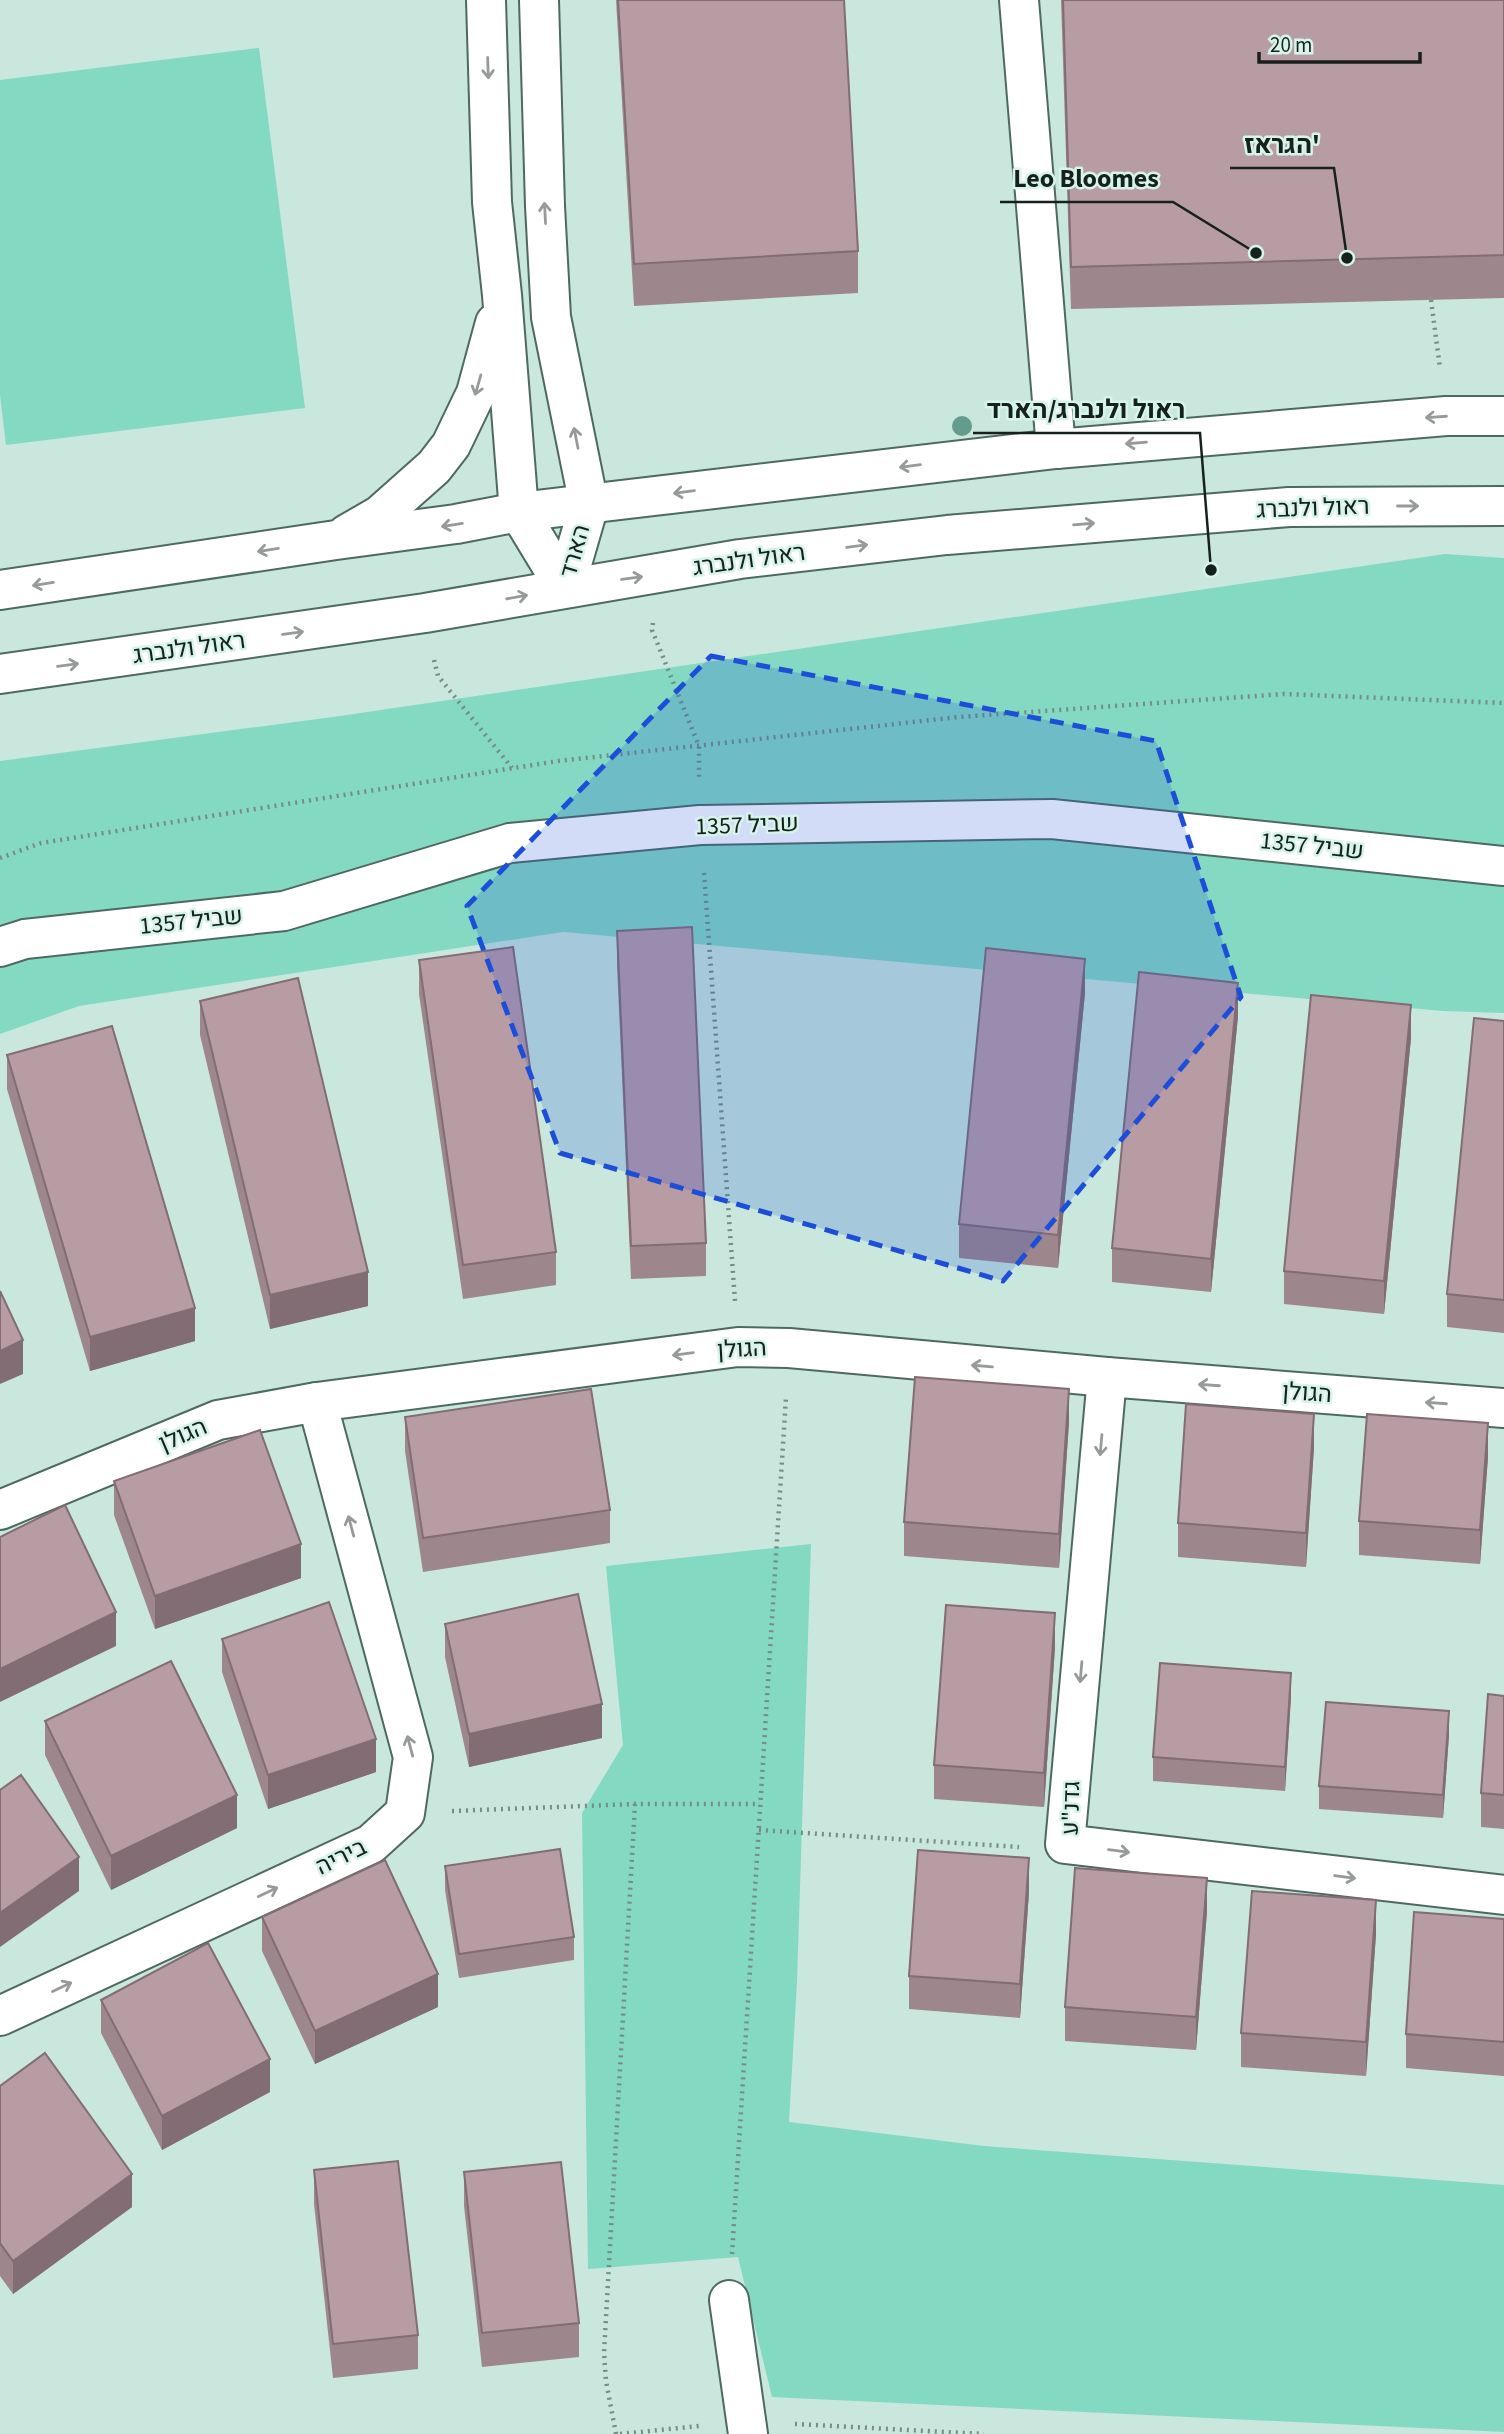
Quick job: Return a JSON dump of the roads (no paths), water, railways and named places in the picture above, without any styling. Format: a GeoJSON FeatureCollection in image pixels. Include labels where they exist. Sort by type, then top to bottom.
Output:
{"type":"FeatureCollection","features":[{"type":"Feature","properties":{"kind":"street","name":"הארד"},"geometry":{"type":"LineString","coordinates":[[486,0],[492,202],[519,512],[565,588]]}},
{"type":"Feature","properties":{"kind":"street","name":"הארד"},"geometry":{"type":"LineString","coordinates":[[540,0],[545,206],[551,317],[589,505],[565,588]]}},
{"type":"Feature","properties":{"kind":"street"},"geometry":{"type":"LineString","coordinates":[[1019,0],[1056,449]]}},
{"type":"Feature","properties":{"kind":"street"},"geometry":{"type":"LineString","coordinates":[[336,540],[380,515],[434,467],[451,445],[476,393],[502,295]]}},
{"type":"Feature","properties":{"kind":"street"},"geometry":{"type":"LineString","coordinates":[[0,590],[456,524],[519,512],[1056,449],[1446,416],[1504,416]]}},
{"type":"Feature","properties":{"kind":"street","name":"ראול ולנברג"},"geometry":{"type":"LineString","coordinates":[[0,674],[425,613],[740,559],[947,535],[1275,508],[1504,506]]}},
{"type":"Feature","properties":{"kind":"street","name":"שביל 1357"},"geometry":{"type":"LineString","coordinates":[[0,947],[25,939],[284,911],[510,844],[700,825],[1052,818],[1504,866]]}},
{"type":"Feature","properties":{"kind":"street","name":"הגולן"},"geometry":{"type":"LineString","coordinates":[[0,1510],[218,1420],[317,1402],[738,1347],[789,1348],[1107,1377],[1504,1408]]}},
{"type":"Feature","properties":{"kind":"street","name":"גדנ\"ע"},"geometry":{"type":"LineString","coordinates":[[1107,1377],[1065,1844],[1504,1895]]}},
{"type":"Feature","properties":{"kind":"street","name":"ביריה"},"geometry":{"type":"LineString","coordinates":[[0,2016],[372,1844],[405,1813],[413,1757],[317,1402]]}},
{"type":"Feature","properties":{"kind":"street"},"geometry":{"type":"LineString","coordinates":[[729,2300],[747,2428]]}},
{"type":"Feature","properties":{"kind":"place","name":"Leo Bloomes"},"geometry":{"type":"Point","coordinates":[1256,253]}},
{"type":"Feature","properties":{"kind":"place","name":"הגראז'"},"geometry":{"type":"Point","coordinates":[1347,258]}},
{"type":"Feature","properties":{"kind":"place","name":"ראול ולנברג/הארד"},"geometry":{"type":"Point","coordinates":[1211,570]}}]}
